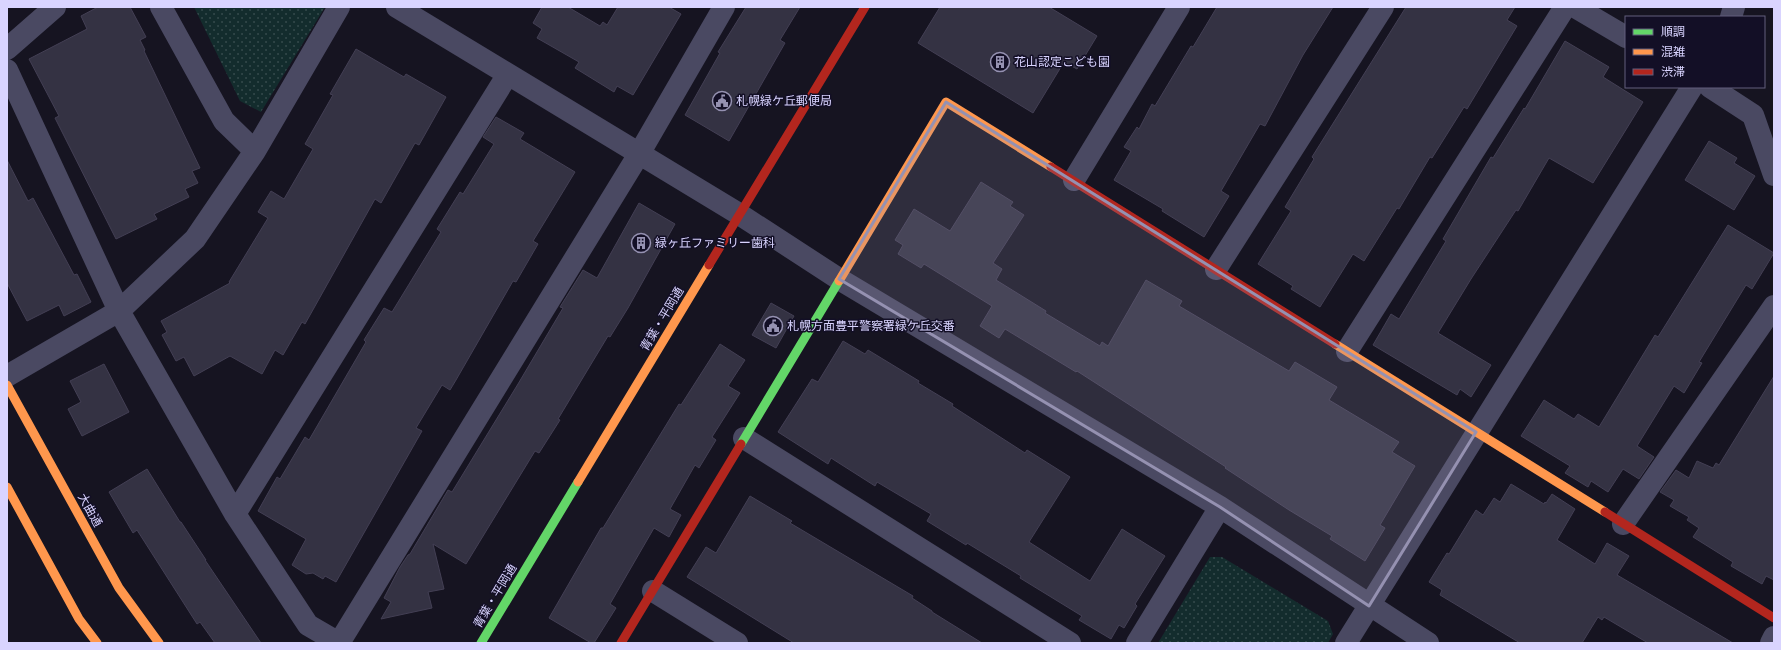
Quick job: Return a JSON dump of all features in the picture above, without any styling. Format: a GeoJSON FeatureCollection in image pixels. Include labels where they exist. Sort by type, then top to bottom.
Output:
{"type":"FeatureCollection","features":[{"type":"Feature","properties":{"kind":"street"},"geometry":{"type":"LineString","coordinates":[[7,49],[55,7]]}},
{"type":"Feature","properties":{"kind":"street"},"geometry":{"type":"LineString","coordinates":[[161,7],[224,121],[255,151]]}},
{"type":"Feature","properties":{"kind":"street"},"geometry":{"type":"LineString","coordinates":[[7,376],[119,311],[195,239],[255,151],[339,7]]}},
{"type":"Feature","properties":{"kind":"street"},"geometry":{"type":"LineString","coordinates":[[397,7],[739,214],[839,279],[1220,507],[1369,606],[1428,643]]}},
{"type":"Feature","properties":{"kind":"street"},"geometry":{"type":"LineString","coordinates":[[7,70],[119,311],[235,514],[308,625],[339,643],[639,154],[724,7]]}},
{"type":"Feature","properties":{"kind":"street","name":"青葉・平岡通"},"geometry":{"type":"LineString","coordinates":[[480,643],[865,7]]}},
{"type":"Feature","properties":{"kind":"street"},"geometry":{"type":"LineString","coordinates":[[1074,180],[1179,7]]}},
{"type":"Feature","properties":{"kind":"street"},"geometry":{"type":"LineString","coordinates":[[1216,269],[1383,7]]}},
{"type":"Feature","properties":{"kind":"street"},"geometry":{"type":"LineString","coordinates":[[1347,351],[1565,7]]}},
{"type":"Feature","properties":{"kind":"street"},"geometry":{"type":"LineString","coordinates":[[1576,7],[1625,36]]}},
{"type":"Feature","properties":{"kind":"street"},"geometry":{"type":"LineString","coordinates":[[235,514],[508,74]]}},
{"type":"Feature","properties":{"kind":"street"},"geometry":{"type":"LineString","coordinates":[[1346,643],[1691,88]]}},
{"type":"Feature","properties":{"kind":"street"},"geometry":{"type":"LineString","coordinates":[[1712,88],[1753,115],[1774,175]]}},
{"type":"Feature","properties":{"kind":"street"},"geometry":{"type":"LineString","coordinates":[[621,643],[946,102],[1074,180],[1774,618]]}},
{"type":"Feature","properties":{"kind":"street"},"geometry":{"type":"LineString","coordinates":[[1623,524],[1774,306]]}},
{"type":"Feature","properties":{"kind":"street","name":"大曲通"},"geometry":{"type":"LineString","coordinates":[[7,385],[119,588],[159,643]]}},
{"type":"Feature","properties":{"kind":"street"},"geometry":{"type":"LineString","coordinates":[[744,438],[1070,643]]}},
{"type":"Feature","properties":{"kind":"street"},"geometry":{"type":"LineString","coordinates":[[7,487],[79,619],[97,643]]}},
{"type":"Feature","properties":{"kind":"street"},"geometry":{"type":"LineString","coordinates":[[1137,643],[1220,507]]}},
{"type":"Feature","properties":{"kind":"street"},"geometry":{"type":"LineString","coordinates":[[653,591],[737,643]]}},
{"type":"Feature","properties":{"kind":"street"},"geometry":{"type":"LineString","coordinates":[[1770,643],[1774,637]]}},
{"type":"Feature","properties":{"kind":"highlighted area"},"geometry":{"type":"Polygon","coordinates":[[[946,102],[1476,432],[1369,606],[1220,507],[839,279],[946,102]]]}},
{"type":"Feature","properties":{"kind":"green space"},"geometry":{"type":"Polygon","coordinates":[[[194,7],[325,7],[261,112],[240,101],[194,7]]]}},
{"type":"Feature","properties":{"kind":"green space"},"geometry":{"type":"Polygon","coordinates":[[[1210,557],[1222,557],[1328,621],[1333,634],[1328,643],[1158,643],[1210,557]]]}},
{"type":"Feature","properties":{"kind":"building"},"geometry":{"type":"Polygon","coordinates":[[[98,7],[130,7],[146,37],[140,40],[145,50],[144,51],[200,168],[192,171],[198,183],[185,189],[189,197],[154,214],[157,219],[116,239],[55,118],[59,116],[29,59],[87,29],[81,16],[98,7]]]}},
{"type":"Feature","properties":{"kind":"building"},"geometry":{"type":"Polygon","coordinates":[[[542,7],[568,7],[600,26],[603,22],[607,25],[618,7],[669,7],[681,14],[633,95],[617,86],[614,92],[575,68],[579,62],[537,38],[542,29],[533,23],[542,7]]]}},
{"type":"Feature","properties":{"kind":"building"},"geometry":{"type":"Polygon","coordinates":[[[746,7],[800,7],[780,40],[785,43],[729,141],[685,115],[720,53],[718,52],[746,7]]]}},
{"type":"Feature","properties":{"kind":"building","name":"花山認定こども園"},"geometry":{"type":"Polygon","coordinates":[[[940,7],[1049,7],[1097,36],[1077,69],[1064,62],[1033,113],[918,43],[940,7]]]}},
{"type":"Feature","properties":{"kind":"building"},"geometry":{"type":"Polygon","coordinates":[[[1217,7],[1333,7],[1303,55],[1265,126],[1260,124],[1221,191],[1229,196],[1204,237],[1162,211],[1163,209],[1114,180],[1131,151],[1124,147],[1137,127],[1139,129],[1152,104],[1155,106],[1191,46],[1193,47],[1217,7]]]}},
{"type":"Feature","properties":{"kind":"building"},"geometry":{"type":"Polygon","coordinates":[[[1406,7],[1515,7],[1507,20],[1517,26],[1467,109],[1464,107],[1432,158],[1430,157],[1399,209],[1397,208],[1364,261],[1353,254],[1320,307],[1291,289],[1293,286],[1258,264],[1291,211],[1285,207],[1314,159],[1312,157],[1406,7]]]}},
{"type":"Feature","properties":{"kind":"building"},"geometry":{"type":"Polygon","coordinates":[[[1565,41],[1609,67],[1603,77],[1643,102],[1593,183],[1549,158],[1518,211],[1516,210],[1471,279],[1438,333],[1491,365],[1471,397],[1460,389],[1457,395],[1373,345],[1391,314],[1399,319],[1446,241],[1443,239],[1491,157],[1493,158],[1524,108],[1525,109],[1565,41]]]}},
{"type":"Feature","properties":{"kind":"building"},"geometry":{"type":"Polygon","coordinates":[[[356,49],[404,77],[406,74],[446,97],[419,145],[415,143],[381,203],[375,199],[305,324],[302,322],[283,355],[275,350],[262,374],[230,356],[194,376],[184,357],[176,361],[162,335],[167,332],[161,321],[230,283],[229,282],[268,218],[258,212],[271,191],[284,199],[313,149],[305,144],[333,95],[330,94],[356,49]]]}},
{"type":"Feature","properties":{"kind":"building"},"geometry":{"type":"Polygon","coordinates":[[[496,117],[524,133],[520,139],[575,172],[533,241],[538,244],[516,282],[513,281],[450,390],[442,385],[416,428],[422,431],[336,582],[325,576],[323,579],[313,573],[306,574],[292,565],[306,539],[258,511],[277,477],[280,479],[305,437],[309,440],[366,342],[364,340],[384,308],[392,312],[441,232],[437,229],[460,192],[463,194],[494,144],[483,137],[496,117]]]}},
{"type":"Feature","properties":{"kind":"building"},"geometry":{"type":"Polygon","coordinates":[[[1709,141],[1737,158],[1734,163],[1755,176],[1734,210],[1685,180],[1709,141]]]}},
{"type":"Feature","properties":{"kind":"building"},"geometry":{"type":"Polygon","coordinates":[[[7,160],[28,201],[33,198],[74,275],[77,274],[91,302],[64,316],[59,305],[27,321],[7,283],[7,160]]]}},
{"type":"Feature","properties":{"kind":"building"},"geometry":{"type":"Polygon","coordinates":[[[981,182],[1013,202],[1010,206],[1024,215],[993,263],[1002,269],[996,280],[1046,311],[1045,313],[1100,346],[1102,342],[1108,346],[1146,280],[1182,301],[1179,306],[1289,371],[1295,362],[1337,387],[1329,400],[1399,442],[1392,452],[1415,466],[1380,525],[1385,528],[1365,561],[1330,539],[1332,536],[1289,510],[1225,468],[1226,467],[1077,371],[1076,372],[1005,329],[999,338],[980,326],[992,306],[924,264],[921,268],[898,254],[903,245],[895,240],[914,209],[950,231],[981,182]]]}},
{"type":"Feature","properties":{"kind":"building"},"geometry":{"type":"Polygon","coordinates":[[[639,203],[675,224],[628,308],[610,337],[608,336],[558,419],[560,420],[539,453],[535,451],[466,564],[433,544],[444,589],[428,592],[432,608],[381,619],[391,602],[384,598],[400,567],[410,554],[448,490],[452,492],[563,308],[560,307],[583,270],[597,278],[639,203]]]}},
{"type":"Feature","properties":{"kind":"building"},"geometry":{"type":"Polygon","coordinates":[[[1728,225],[1774,253],[1752,289],[1746,285],[1699,362],[1702,363],[1684,393],[1674,386],[1637,446],[1654,457],[1639,479],[1623,469],[1608,492],[1591,481],[1588,487],[1565,473],[1570,466],[1521,436],[1544,400],[1574,419],[1578,414],[1599,427],[1655,335],[1658,337],[1728,225]]]}},
{"type":"Feature","properties":{"kind":"building","name":"札幌方面豊平警察署緑ケ丘交番"},"geometry":{"type":"Polygon","coordinates":[[[771,303],[794,316],[776,348],[752,335],[771,303]]]}},
{"type":"Feature","properties":{"kind":"building"},"geometry":{"type":"Polygon","coordinates":[[[843,341],[865,354],[868,350],[919,381],[918,383],[953,404],[952,406],[1025,453],[1027,450],[1070,477],[1029,542],[1090,581],[1122,529],[1165,556],[1135,604],[1137,606],[1124,628],[1119,625],[1111,639],[1079,620],[1082,616],[1020,578],[1021,576],[967,543],[966,545],[927,521],[931,514],[877,482],[875,486],[831,458],[828,464],[778,432],[812,379],[818,382],[843,341]]]}},
{"type":"Feature","properties":{"kind":"building"},"geometry":{"type":"Polygon","coordinates":[[[720,344],[745,360],[728,386],[740,393],[712,437],[716,440],[699,468],[695,465],[670,509],[681,515],[669,537],[654,528],[610,604],[616,608],[594,643],[591,643],[549,618],[601,528],[603,528],[679,404],[681,405],[720,344]]]}},
{"type":"Feature","properties":{"kind":"building"},"geometry":{"type":"Polygon","coordinates":[[[104,364],[129,412],[82,436],[68,409],[81,402],[70,381],[104,364]]]}},
{"type":"Feature","properties":{"kind":"building"},"geometry":{"type":"Polygon","coordinates":[[[1774,376],[1774,580],[1766,576],[1762,584],[1731,566],[1733,562],[1693,537],[1699,528],[1687,520],[1689,517],[1670,506],[1674,500],[1660,492],[1676,470],[1689,478],[1697,461],[1713,468],[1716,463],[1719,465],[1774,376]]]}},
{"type":"Feature","properties":{"kind":"building"},"geometry":{"type":"Polygon","coordinates":[[[147,469],[180,522],[261,643],[215,643],[200,622],[197,624],[137,530],[133,533],[109,492],[147,469]]]}},
{"type":"Feature","properties":{"kind":"building"},"geometry":{"type":"Polygon","coordinates":[[[1511,484],[1544,504],[1552,494],[1575,509],[1557,540],[1595,564],[1607,543],[1629,556],[1617,575],[1733,643],[1648,643],[1604,617],[1602,620],[1598,617],[1582,643],[1520,643],[1440,595],[1442,590],[1429,582],[1447,553],[1449,554],[1476,510],[1483,515],[1494,498],[1500,502],[1511,484]]]}},
{"type":"Feature","properties":{"kind":"building"},"geometry":{"type":"Polygon","coordinates":[[[750,496],[792,521],[790,523],[913,596],[912,598],[932,612],[982,643],[794,643],[687,577],[706,547],[716,553],[750,496]]]}},
{"type":"Feature","properties":{"kind":"traffic: fast"},"geometry":{"type":"LineString","coordinates":[[741,444],[839,281]]}},
{"type":"Feature","properties":{"kind":"traffic: fast"},"geometry":{"type":"LineString","coordinates":[[481,643],[578,482]]}},
{"type":"Feature","properties":{"kind":"traffic: slow"},"geometry":{"type":"LineString","coordinates":[[839,281],[946,102],[1051,167]]}},
{"type":"Feature","properties":{"kind":"traffic: slow"},"geometry":{"type":"LineString","coordinates":[[578,482],[709,265]]}},
{"type":"Feature","properties":{"kind":"traffic: slow"},"geometry":{"type":"LineString","coordinates":[[1335,344],[1605,512]]}},
{"type":"Feature","properties":{"kind":"traffic: slow"},"geometry":{"type":"LineString","coordinates":[[7,385],[119,588],[159,643]]}},
{"type":"Feature","properties":{"kind":"traffic: slow"},"geometry":{"type":"LineString","coordinates":[[7,487],[79,619],[97,643]]}},
{"type":"Feature","properties":{"kind":"traffic: jam"},"geometry":{"type":"LineString","coordinates":[[709,265],[865,7]]}},
{"type":"Feature","properties":{"kind":"traffic: jam"},"geometry":{"type":"LineString","coordinates":[[1051,167],[1335,344]]}},
{"type":"Feature","properties":{"kind":"traffic: jam"},"geometry":{"type":"LineString","coordinates":[[621,643],[741,444]]}},
{"type":"Feature","properties":{"kind":"traffic: jam"},"geometry":{"type":"LineString","coordinates":[[1605,512],[1774,618]]}},
{"type":"Feature","properties":{"kind":"place","name":"花山認定こども園"},"geometry":{"type":"Point","coordinates":[1000,62]}},
{"type":"Feature","properties":{"kind":"place","name":"札幌緑ケ丘郵便局"},"geometry":{"type":"Point","coordinates":[722,101]}},
{"type":"Feature","properties":{"kind":"place","name":"緑ヶ丘ファミリー歯科"},"geometry":{"type":"Point","coordinates":[641,243]}},
{"type":"Feature","properties":{"kind":"place","name":"札幌方面豊平警察署緑ケ丘交番"},"geometry":{"type":"Point","coordinates":[773,326]}}]}
